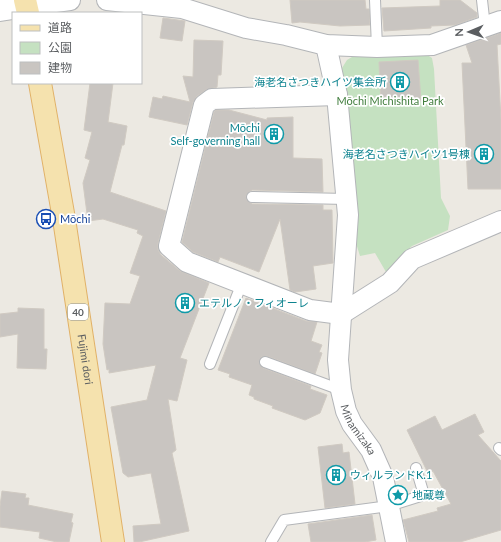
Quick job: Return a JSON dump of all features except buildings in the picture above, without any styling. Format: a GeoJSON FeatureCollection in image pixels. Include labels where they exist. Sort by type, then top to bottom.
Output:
{"type":"FeatureCollection","features":[{"type":"Feature","properties":{"kind":"main road","name":"Fujimi dori"},"geometry":{"type":"LineString","coordinates":[[40,84],[64,219],[112,542]]}},
{"type":"Feature","properties":{"kind":"street"},"geometry":{"type":"LineString","coordinates":[[0,10],[70,0]]}},
{"type":"Feature","properties":{"kind":"street"},"geometry":{"type":"LineString","coordinates":[[106,0],[182,8],[246,28],[286,35],[326,45],[377,47],[432,45],[493,24]]}},
{"type":"Feature","properties":{"kind":"street","name":"Minamizaka"},"geometry":{"type":"LineString","coordinates":[[326,45],[337,95],[348,215],[338,360],[341,390],[346,411],[352,424],[371,450],[383,477],[396,542]]}},
{"type":"Feature","properties":{"kind":"street"},"geometry":{"type":"LineString","coordinates":[[337,95],[212,99],[204,105],[169,246],[187,262],[310,310],[341,314],[390,283],[412,259],[501,221]]}},
{"type":"Feature","properties":{"kind":"lane"},"geometry":{"type":"LineString","coordinates":[[376,0],[377,47]]}},
{"type":"Feature","properties":{"kind":"lane"},"geometry":{"type":"LineString","coordinates":[[482,0],[493,24]]}},
{"type":"Feature","properties":{"kind":"lane"},"geometry":{"type":"LineString","coordinates":[[252,197],[347,200]]}},
{"type":"Feature","properties":{"kind":"lane"},"geometry":{"type":"LineString","coordinates":[[210,364],[242,283]]}},
{"type":"Feature","properties":{"kind":"lane"},"geometry":{"type":"LineString","coordinates":[[265,362],[341,390]]}},
{"type":"Feature","properties":{"kind":"lane"},"geometry":{"type":"LineString","coordinates":[[271,542],[284,520],[389,506],[424,494],[416,468]]}},
{"type":"Feature","properties":{"kind":"green space","name":"Mōchi Michishita Park"},"geometry":{"type":"Polygon","coordinates":[[[424,53],[432,58],[434,69],[441,198],[450,216],[448,230],[412,246],[386,272],[375,253],[360,256],[355,240],[342,68],[347,60],[357,54],[424,53]]]}},
{"type":"Feature","properties":{"kind":"place","name":"海老名さつきハイツ集会所"},"geometry":{"type":"Point","coordinates":[400,82]}},
{"type":"Feature","properties":{"kind":"place","name":"Mōchi Self-governing hall"},"geometry":{"type":"Point","coordinates":[274,134]}},
{"type":"Feature","properties":{"kind":"place","name":"海老名さつきハイツ1号棟"},"geometry":{"type":"Point","coordinates":[484,154]}},
{"type":"Feature","properties":{"kind":"place","name":"Mōchi"},"geometry":{"type":"Point","coordinates":[46,219]}},
{"type":"Feature","properties":{"kind":"place","name":"エテルノ・フィオーレ"},"geometry":{"type":"Point","coordinates":[185,303]}},
{"type":"Feature","properties":{"kind":"place","name":"ウィルランドK.1"},"geometry":{"type":"Point","coordinates":[336,475]}},
{"type":"Feature","properties":{"kind":"place","name":"地蔵尊"},"geometry":{"type":"Point","coordinates":[398,495]}}]}
